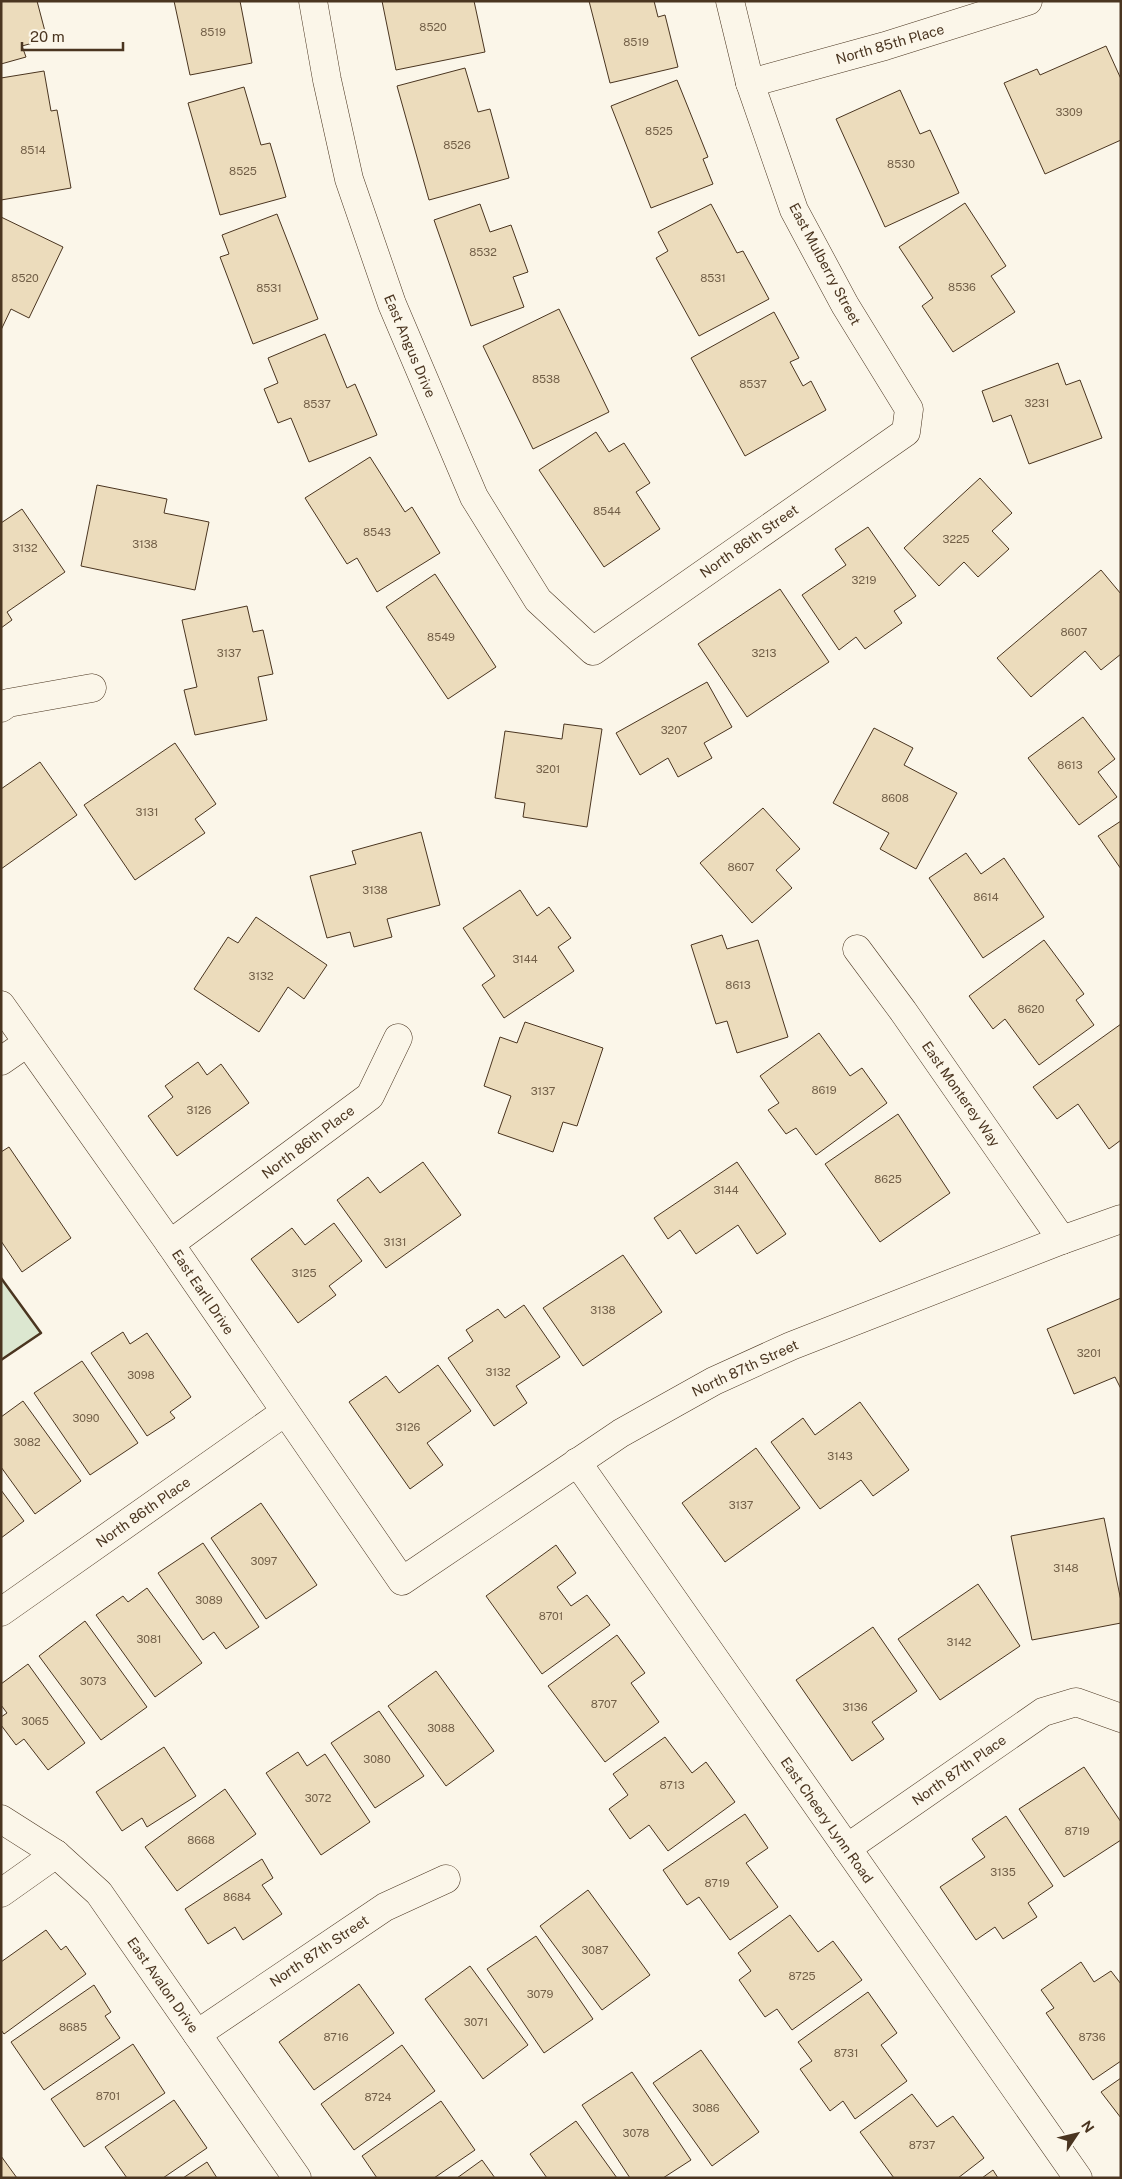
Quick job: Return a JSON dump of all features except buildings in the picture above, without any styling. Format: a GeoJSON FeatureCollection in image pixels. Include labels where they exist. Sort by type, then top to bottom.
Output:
{"type":"FeatureCollection","features":[{"type":"Feature","properties":{"kind":"street","name":"East Angus Drive"},"geometry":{"type":"LineString","coordinates":[[313,1],[327,80],[349,179],[392,304],[474,497],[538,600],[593,651]]}},
{"type":"Feature","properties":{"kind":"street","name":"East Mulberry Street"},"geometry":{"type":"LineString","coordinates":[[730,1],[750,83],[794,210],[845,305],[909,409],[906,432]]}},
{"type":"Feature","properties":{"kind":"street","name":"North 85th Place"},"geometry":{"type":"LineString","coordinates":[[750,83],[885,46],[1028,1]]}},
{"type":"Feature","properties":{"kind":"street","name":"North 86th Street"},"geometry":{"type":"LineString","coordinates":[[593,651],[906,432]]}},
{"type":"Feature","properties":{"kind":"street"},"geometry":{"type":"LineString","coordinates":[[1,708],[8,703],[92,688]]}},
{"type":"Feature","properties":{"kind":"street","name":"East Monterey Way"},"geometry":{"type":"LineString","coordinates":[[857,949],[903,1011],[1062,1240]]}},
{"type":"Feature","properties":{"kind":"street","name":"East Earll Drive"},"geometry":{"type":"LineString","coordinates":[[1,1005],[170,1244],[402,1581]]}},
{"type":"Feature","properties":{"kind":"street","name":"North 86th Place"},"geometry":{"type":"LineString","coordinates":[[170,1244],[370,1096],[398,1038]]}},
{"type":"Feature","properties":{"kind":"street"},"geometry":{"type":"LineString","coordinates":[[1,1061],[27,1043]]}},
{"type":"Feature","properties":{"kind":"street","name":"North 87th Street"},"geometry":{"type":"LineString","coordinates":[[402,1581],[620,1433],[714,1381],[791,1346],[1062,1240],[1121,1219]]}},
{"type":"Feature","properties":{"kind":"street","name":"North 86th Place"},"geometry":{"type":"LineString","coordinates":[[1,1612],[285,1412]]}},
{"type":"Feature","properties":{"kind":"street","name":"East Cheery Lynn Road"},"geometry":{"type":"LineString","coordinates":[[577,1462],[1078,2178]]}},
{"type":"Feature","properties":{"kind":"street","name":"North 87th Place"},"geometry":{"type":"LineString","coordinates":[[847,1848],[1043,1712],[1076,1702],[1121,1718]]}},
{"type":"Feature","properties":{"kind":"street","name":"East Avalon Drive"},"geometry":{"type":"LineString","coordinates":[[1,1819],[56,1854],[99,1893],[297,2178]]}},
{"type":"Feature","properties":{"kind":"street"},"geometry":{"type":"LineString","coordinates":[[1,1893],[56,1854]]}},
{"type":"Feature","properties":{"kind":"street","name":"North 87th Street"},"geometry":{"type":"LineString","coordinates":[[198,2034],[385,1907],[446,1879]]}},
{"type":"Feature","properties":{"kind":"green space"},"geometry":{"type":"Polygon","coordinates":[[[1,1278],[41,1333],[1,1360],[1,1278]]]}},
{"type":"Feature","properties":{"kind":"wall"},"geometry":{"type":"LineString","coordinates":[[1,1278],[41,1333],[1,1360]]}}]}
